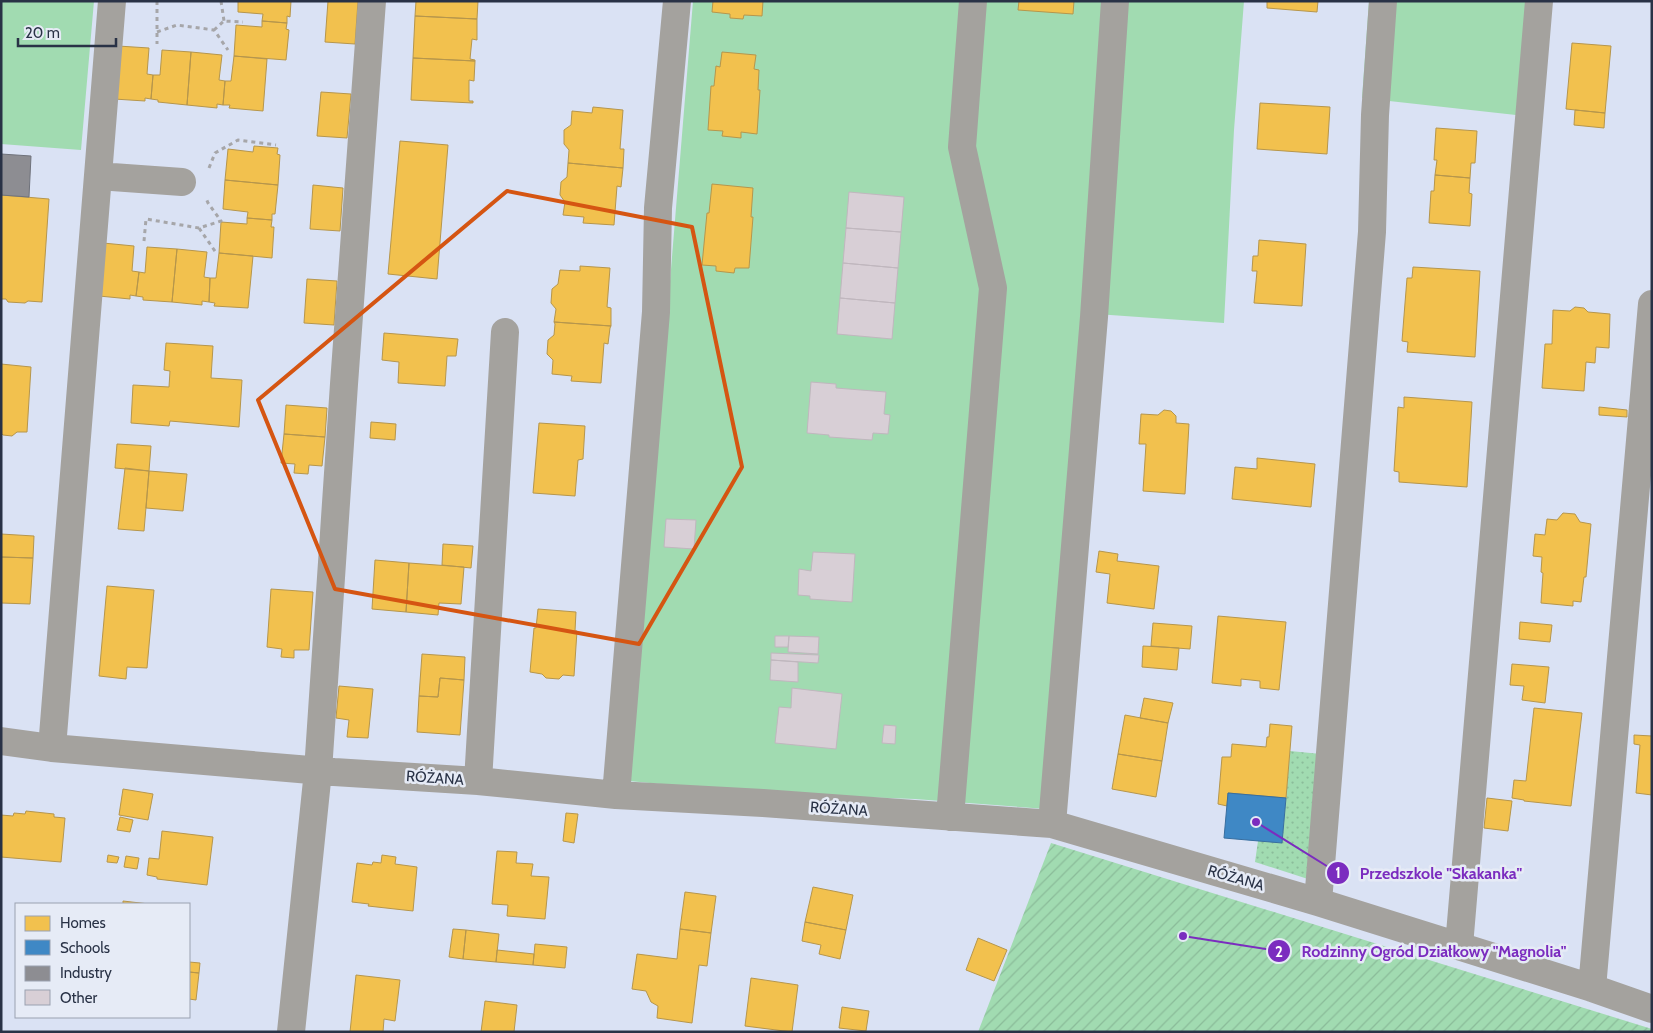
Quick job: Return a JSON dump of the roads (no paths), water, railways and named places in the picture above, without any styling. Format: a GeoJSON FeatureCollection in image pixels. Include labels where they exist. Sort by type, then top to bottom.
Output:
{"type":"FeatureCollection","features":[{"type":"Feature","properties":{"kind":"street"},"geometry":{"type":"LineString","coordinates":[[52,748],[112,1]]}},
{"type":"Feature","properties":{"kind":"street"},"geometry":{"type":"LineString","coordinates":[[291,1032],[318,771],[372,1]]}},
{"type":"Feature","properties":{"kind":"street"},"geometry":{"type":"LineString","coordinates":[[616,795],[656,312],[658,208],[677,1]]}},
{"type":"Feature","properties":{"kind":"street"},"geometry":{"type":"LineString","coordinates":[[950,816],[993,288],[962,148],[973,1]]}},
{"type":"Feature","properties":{"kind":"street"},"geometry":{"type":"LineString","coordinates":[[1052,824],[1094,317],[1115,1]]}},
{"type":"Feature","properties":{"kind":"street"},"geometry":{"type":"LineString","coordinates":[[1318,902],[1372,232],[1375,123],[1383,1]]}},
{"type":"Feature","properties":{"kind":"street"},"geometry":{"type":"LineString","coordinates":[[1459,946],[1539,1]]}},
{"type":"Feature","properties":{"kind":"street"},"geometry":{"type":"LineString","coordinates":[[98,176],[182,182]]}},
{"type":"Feature","properties":{"kind":"street"},"geometry":{"type":"LineString","coordinates":[[1592,988],[1652,304]]}},
{"type":"Feature","properties":{"kind":"street"},"geometry":{"type":"LineString","coordinates":[[478,781],[505,332]]}},
{"type":"Feature","properties":{"kind":"street","name":"RÓŻANA"},"geometry":{"type":"LineString","coordinates":[[1,741],[52,748],[318,771],[478,781],[616,795],[764,803],[1052,824],[1318,902],[1652,1008]]}},
{"type":"Feature","properties":{"kind":"place","name":"Przedszkole \"Skakanka\""},"geometry":{"type":"Point","coordinates":[1256,822]}},
{"type":"Feature","properties":{"kind":"place","name":"Rodzinny Ogród Działkowy \"Magnolia\""},"geometry":{"type":"Point","coordinates":[1183,936]}}]}
